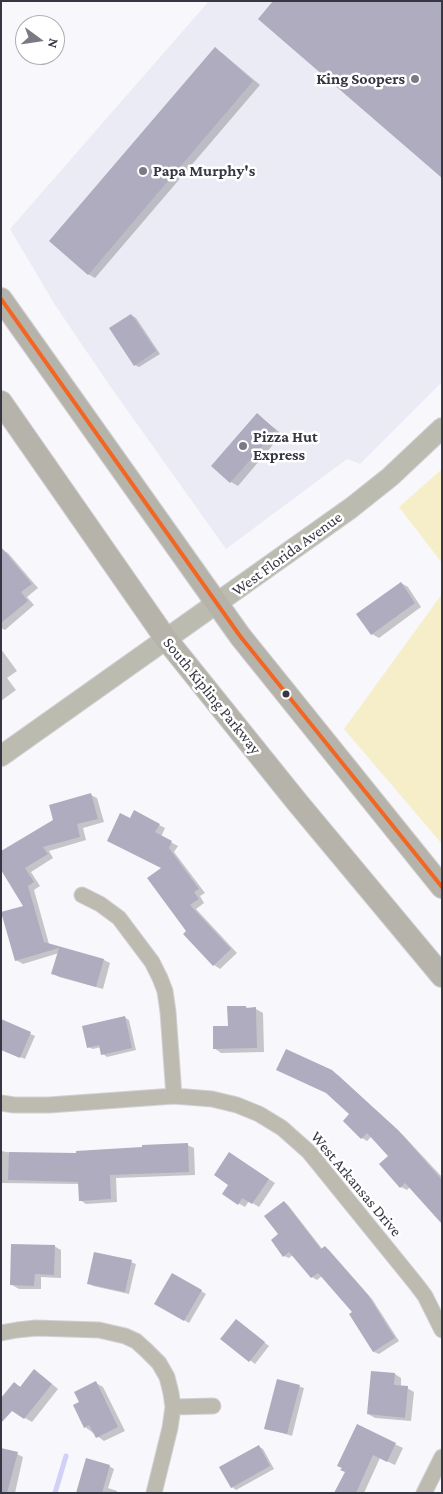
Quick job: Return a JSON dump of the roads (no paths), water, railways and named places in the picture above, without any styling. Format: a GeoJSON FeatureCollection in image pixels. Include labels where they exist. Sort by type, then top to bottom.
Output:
{"type":"FeatureCollection","features":[{"type":"Feature","properties":{"kind":"main road"},"geometry":{"type":"LineString","coordinates":[[1,299],[216,604],[282,690],[442,888]]}},
{"type":"Feature","properties":{"kind":"main road","name":"South Kipling Parkway"},"geometry":{"type":"LineString","coordinates":[[1,402],[166,639],[297,802],[442,976]]}},
{"type":"Feature","properties":{"kind":"street","name":"West Florida Avenue"},"geometry":{"type":"LineString","coordinates":[[1,756],[351,508],[390,477],[442,428]]}},
{"type":"Feature","properties":{"kind":"street"},"geometry":{"type":"LineString","coordinates":[[82,895],[100,904],[119,918],[143,948],[156,970],[165,991],[168,1012],[174,1096]]}},
{"type":"Feature","properties":{"kind":"street","name":"West Arkansas Drive"},"geometry":{"type":"LineString","coordinates":[[1,1103],[49,1105],[174,1096],[212,1099],[237,1105],[259,1114],[282,1128],[309,1152],[425,1296],[442,1330]]}},
{"type":"Feature","properties":{"kind":"street"},"geometry":{"type":"LineString","coordinates":[[1,1334],[11,1330],[36,1328],[99,1330],[125,1336],[136,1342],[159,1363],[167,1376],[172,1393],[173,1407],[170,1428],[154,1493]]}},
{"type":"Feature","properties":{"kind":"street"},"geometry":{"type":"LineString","coordinates":[[173,1407],[213,1406]]}},
{"type":"Feature","properties":{"kind":"street"},"geometry":{"type":"LineString","coordinates":[[424,1493],[442,1457]]}},
{"type":"Feature","properties":{"kind":"waterway"},"geometry":{"type":"LineString","coordinates":[[55,1493],[66,1456]]}},
{"type":"Feature","properties":{"kind":"place","name":"King Soopers"},"geometry":{"type":"Point","coordinates":[415,79]}},
{"type":"Feature","properties":{"kind":"place","name":"Papa Murphy's"},"geometry":{"type":"Point","coordinates":[143,171]}},
{"type":"Feature","properties":{"kind":"place","name":"Pizza Hut Express"},"geometry":{"type":"Point","coordinates":[243,446]}}]}
